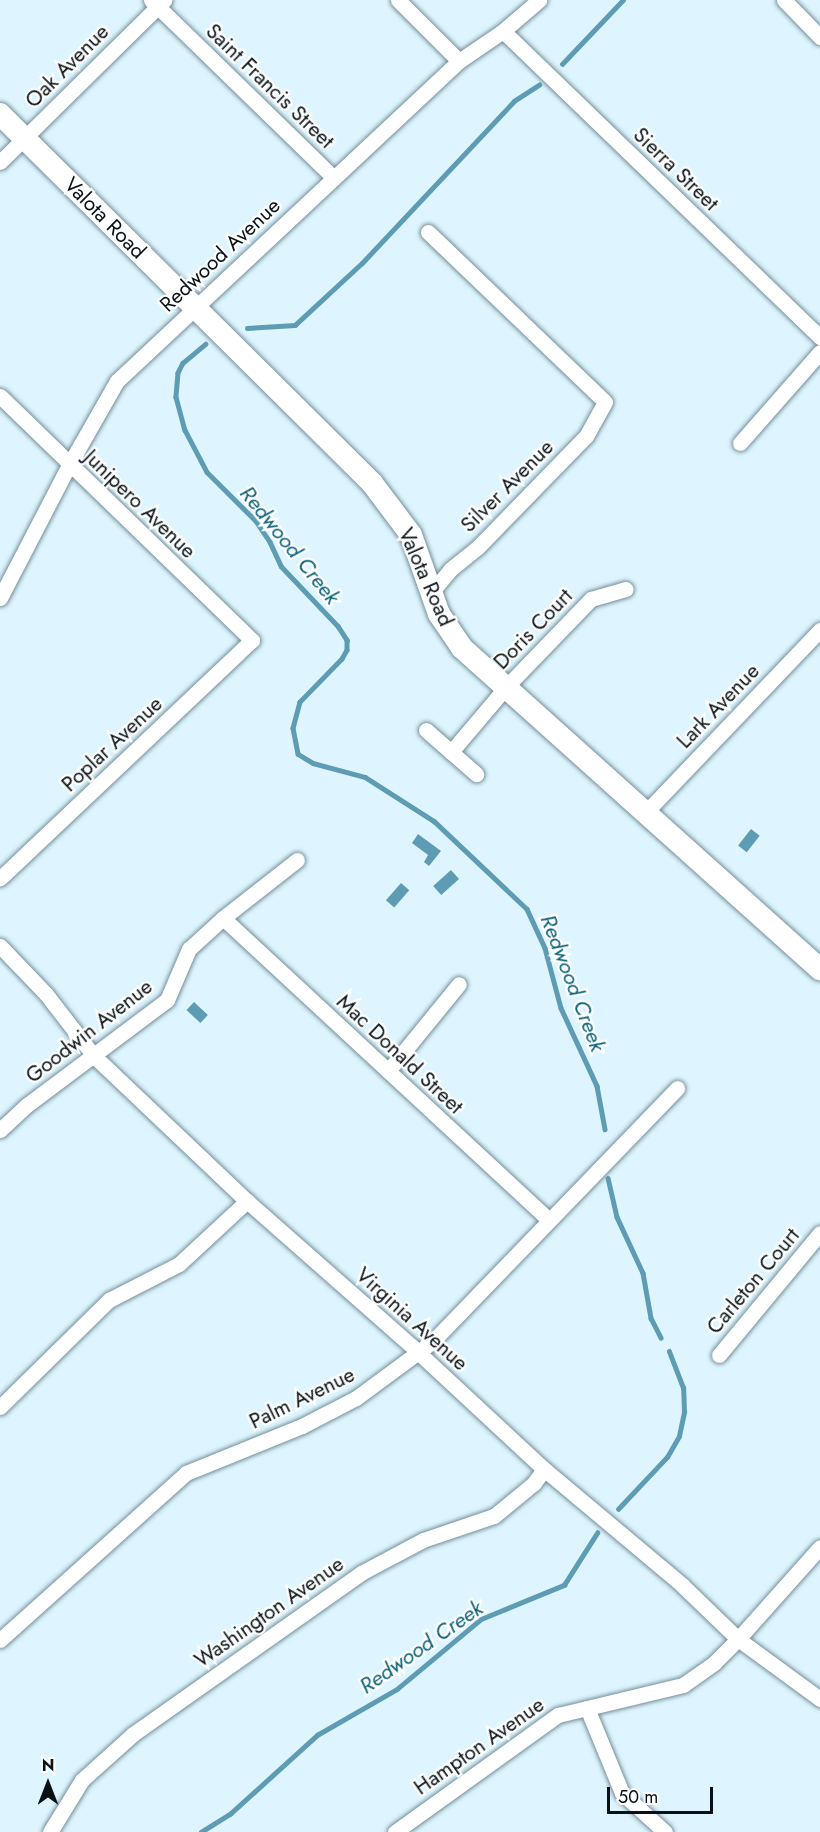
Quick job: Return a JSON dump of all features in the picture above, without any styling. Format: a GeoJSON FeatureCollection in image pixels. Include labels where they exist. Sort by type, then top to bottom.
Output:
{"type":"FeatureCollection","features":[{"type":"Feature","properties":{"kind":"street"},"geometry":{"type":"LineString","coordinates":[[398,0],[459,61]]}},
{"type":"Feature","properties":{"kind":"street","name":"Redwood Avenue"},"geometry":{"type":"LineString","coordinates":[[0,598],[69,465],[117,381],[459,61],[503,31],[539,0]]}},
{"type":"Feature","properties":{"kind":"street"},"geometry":{"type":"LineString","coordinates":[[784,0],[820,37]]}},
{"type":"Feature","properties":{"kind":"street","name":"Oak Avenue"},"geometry":{"type":"LineString","coordinates":[[0,162],[157,2]]}},
{"type":"Feature","properties":{"kind":"street","name":"Saint Francis Street"},"geometry":{"type":"LineString","coordinates":[[157,2],[334,177]]}},
{"type":"Feature","properties":{"kind":"street","name":"Sierra Street"},"geometry":{"type":"LineString","coordinates":[[503,31],[820,337]]}},
{"type":"Feature","properties":{"kind":"street","name":"Valota Road"},"geometry":{"type":"LineString","coordinates":[[0,114],[372,483],[411,535],[438,614],[462,648],[818,964]]}},
{"type":"Feature","properties":{"kind":"street","name":"Silver Avenue"},"geometry":{"type":"LineString","coordinates":[[429,232],[605,402],[586,436],[478,547],[450,570],[430,594]]}},
{"type":"Feature","properties":{"kind":"street"},"geometry":{"type":"LineString","coordinates":[[740,443],[820,352]]}},
{"type":"Feature","properties":{"kind":"street","name":"Junipero Avenue"},"geometry":{"type":"LineString","coordinates":[[0,396],[252,640]]}},
{"type":"Feature","properties":{"kind":"street","name":"Doris Court"},"geometry":{"type":"LineString","coordinates":[[451,752],[505,688],[591,599],[626,589]]}},
{"type":"Feature","properties":{"kind":"street","name":"Lark Avenue"},"geometry":{"type":"LineString","coordinates":[[646,812],[820,630]]}},
{"type":"Feature","properties":{"kind":"street","name":"Poplar Avenue"},"geometry":{"type":"LineString","coordinates":[[0,878],[252,640]]}},
{"type":"Feature","properties":{"kind":"street"},"geometry":{"type":"LineString","coordinates":[[426,730],[476,774]]}},
{"type":"Feature","properties":{"kind":"street","name":"Goodwin Avenue"},"geometry":{"type":"LineString","coordinates":[[0,1130],[27,1105],[167,1000],[189,949],[223,918],[297,860]]}},
{"type":"Feature","properties":{"kind":"street","name":"Mac Donald Street"},"geometry":{"type":"LineString","coordinates":[[223,918],[549,1220]]}},
{"type":"Feature","properties":{"kind":"street","name":"Virginia Avenue"},"geometry":{"type":"LineString","coordinates":[[0,946],[45,994],[94,1056],[247,1201],[418,1352],[544,1469],[682,1585],[738,1639],[820,1700]]}},
{"type":"Feature","properties":{"kind":"street"},"geometry":{"type":"LineString","coordinates":[[388,1071],[459,984]]}},
{"type":"Feature","properties":{"kind":"street","name":"Palm Avenue"},"geometry":{"type":"LineString","coordinates":[[0,1640],[186,1473],[302,1426],[356,1398],[432,1342],[677,1088]]}},
{"type":"Feature","properties":{"kind":"street"},"geometry":{"type":"LineString","coordinates":[[0,1407],[109,1300],[179,1264],[247,1201]]}},
{"type":"Feature","properties":{"kind":"street","name":"Carleton Court"},"geometry":{"type":"LineString","coordinates":[[719,1355],[820,1233]]}},
{"type":"Feature","properties":{"kind":"street","name":"Washington Avenue"},"geometry":{"type":"LineString","coordinates":[[50,1832],[82,1780],[133,1734],[360,1573],[423,1540],[494,1516],[534,1483],[544,1469]]}},
{"type":"Feature","properties":{"kind":"street","name":"Hampton Avenue"},"geometry":{"type":"LineString","coordinates":[[404,1829],[558,1715],[683,1686],[714,1662],[738,1639],[820,1547]]}},
{"type":"Feature","properties":{"kind":"street"},"geometry":{"type":"LineString","coordinates":[[587,1708],[622,1793],[665,1832]]}},
{"type":"Feature","properties":{"kind":"water"},"geometry":{"type":"Polygon","coordinates":[[[751,829],[760,836],[747,852],[738,846],[751,829]]]}},
{"type":"Feature","properties":{"kind":"water"},"geometry":{"type":"Polygon","coordinates":[[[418,834],[441,851],[429,866],[424,862],[428,855],[412,843],[418,834]]]}},
{"type":"Feature","properties":{"kind":"water"},"geometry":{"type":"Polygon","coordinates":[[[451,870],[459,879],[441,895],[433,886],[451,870]]]}},
{"type":"Feature","properties":{"kind":"water"},"geometry":{"type":"Polygon","coordinates":[[[401,883],[409,890],[394,908],[386,900],[401,883]]]}},
{"type":"Feature","properties":{"kind":"water"},"geometry":{"type":"Polygon","coordinates":[[[194,1002],[208,1015],[200,1023],[186,1010],[194,1002]]]}},
{"type":"Feature","properties":{"kind":"waterway","name":"Redwood Creek"},"geometry":{"type":"LineString","coordinates":[[562,64],[623,0]]}},
{"type":"Feature","properties":{"kind":"waterway","name":"Redwood Creek"},"geometry":{"type":"LineString","coordinates":[[247,328],[295,325],[362,263],[514,101],[539,85]]}},
{"type":"Feature","properties":{"kind":"waterway","name":"Redwood Creek"},"geometry":{"type":"LineString","coordinates":[[206,344],[183,363],[178,373],[176,397],[185,430],[207,472],[256,521],[270,542],[281,566],[338,626],[347,640],[347,650],[342,659],[300,702],[293,728],[298,754],[313,763],[365,777],[434,821],[527,909],[545,948],[561,1008],[597,1086],[605,1129]]}},
{"type":"Feature","properties":{"kind":"waterway","name":"Redwood Creek"},"geometry":{"type":"LineString","coordinates":[[608,1178],[617,1217],[643,1273],[651,1318],[661,1338]]}},
{"type":"Feature","properties":{"kind":"waterway","name":"Redwood Creek"},"geometry":{"type":"LineString","coordinates":[[618,1509],[667,1457],[679,1436],[684,1412],[683,1388],[669,1352]]}},
{"type":"Feature","properties":{"kind":"waterway","name":"Redwood Creek"},"geometry":{"type":"LineString","coordinates":[[201,1832],[230,1814],[317,1735],[397,1689],[481,1619],[564,1585],[597,1533]]}}]}
